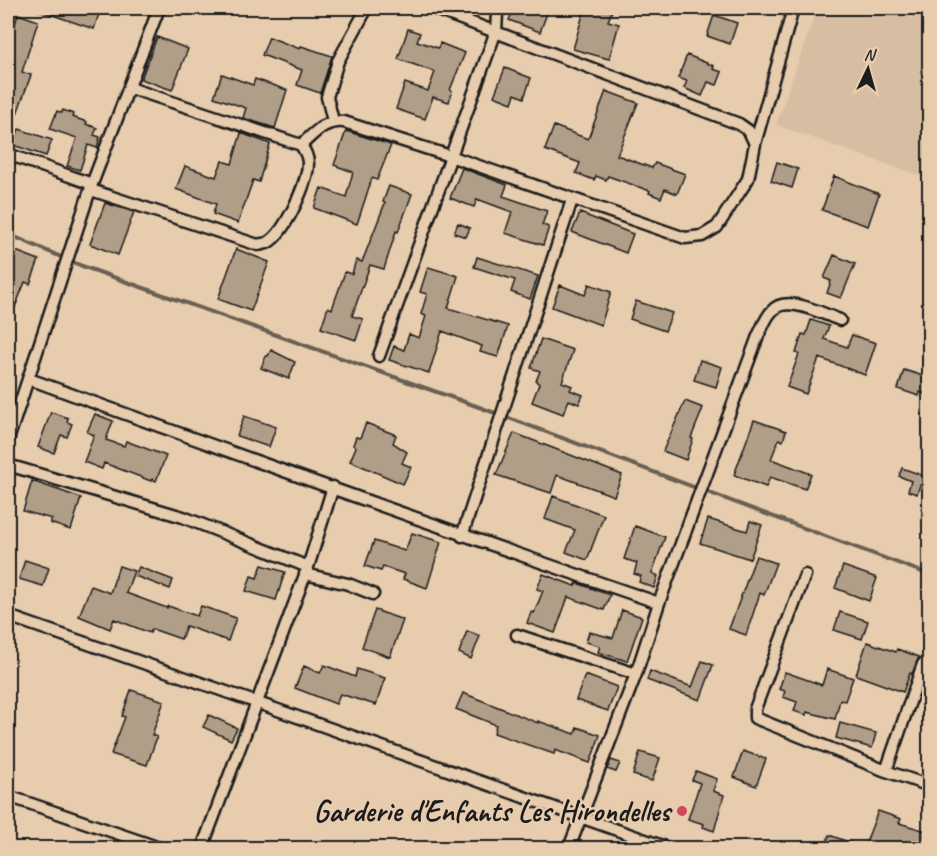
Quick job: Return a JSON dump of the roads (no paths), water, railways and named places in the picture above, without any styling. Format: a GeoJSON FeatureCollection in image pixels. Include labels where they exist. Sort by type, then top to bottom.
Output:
{"type":"FeatureCollection","features":[{"type":"Feature","properties":{"kind":"street"},"geometry":{"type":"LineString","coordinates":[[8,440],[91,187],[159,8]]}},
{"type":"Feature","properties":{"kind":"street"},"geometry":{"type":"LineString","coordinates":[[333,121],[327,97],[338,61],[368,8]]}},
{"type":"Feature","properties":{"kind":"street"},"geometry":{"type":"LineString","coordinates":[[432,8],[740,124],[749,131],[755,144]]}},
{"type":"Feature","properties":{"kind":"street"},"geometry":{"type":"LineString","coordinates":[[379,356],[496,31],[496,14],[499,8]]}},
{"type":"Feature","properties":{"kind":"street"},"geometry":{"type":"LineString","coordinates":[[301,145],[324,125],[333,121],[344,122],[450,156],[685,238],[702,236],[717,227],[748,179],[755,144],[792,8]]}},
{"type":"Feature","properties":{"kind":"street"},"geometry":{"type":"LineString","coordinates":[[8,154],[91,187],[249,242],[258,245],[268,243],[289,218],[300,194],[308,164],[307,154],[301,145],[130,88]]}},
{"type":"Feature","properties":{"kind":"street"},"geometry":{"type":"LineString","coordinates":[[462,536],[572,200]]}},
{"type":"Feature","properties":{"kind":"street"},"geometry":{"type":"LineString","coordinates":[[569,849],[636,674],[659,603],[758,336],[773,309],[783,304],[800,305],[840,320]]}},
{"type":"Feature","properties":{"kind":"street"},"geometry":{"type":"LineString","coordinates":[[29,379],[333,487],[462,536],[659,603]]}},
{"type":"Feature","properties":{"kind":"street"},"geometry":{"type":"LineString","coordinates":[[8,465],[183,517],[306,570],[373,594]]}},
{"type":"Feature","properties":{"kind":"street"},"geometry":{"type":"LineString","coordinates":[[202,849],[258,703],[333,487]]}},
{"type":"Feature","properties":{"kind":"street"},"geometry":{"type":"LineString","coordinates":[[805,575],[755,709],[755,718],[885,771],[930,786]]}},
{"type":"Feature","properties":{"kind":"street"},"geometry":{"type":"LineString","coordinates":[[8,616],[668,849]]}},
{"type":"Feature","properties":{"kind":"street"},"geometry":{"type":"LineString","coordinates":[[517,634],[636,674]]}},
{"type":"Feature","properties":{"kind":"street"},"geometry":{"type":"LineString","coordinates":[[885,771],[923,664]]}},
{"type":"Feature","properties":{"kind":"street"},"geometry":{"type":"LineString","coordinates":[[8,795],[160,849]]}},
{"type":"Feature","properties":{"kind":"waterway"},"geometry":{"type":"LineString","coordinates":[[8,234],[82,266],[479,407],[930,575]]}},
{"type":"Feature","properties":{"kind":"place","name":"Garderie d'Enfants Les Hirondelles"},"geometry":{"type":"Point","coordinates":[682,811]}}]}
